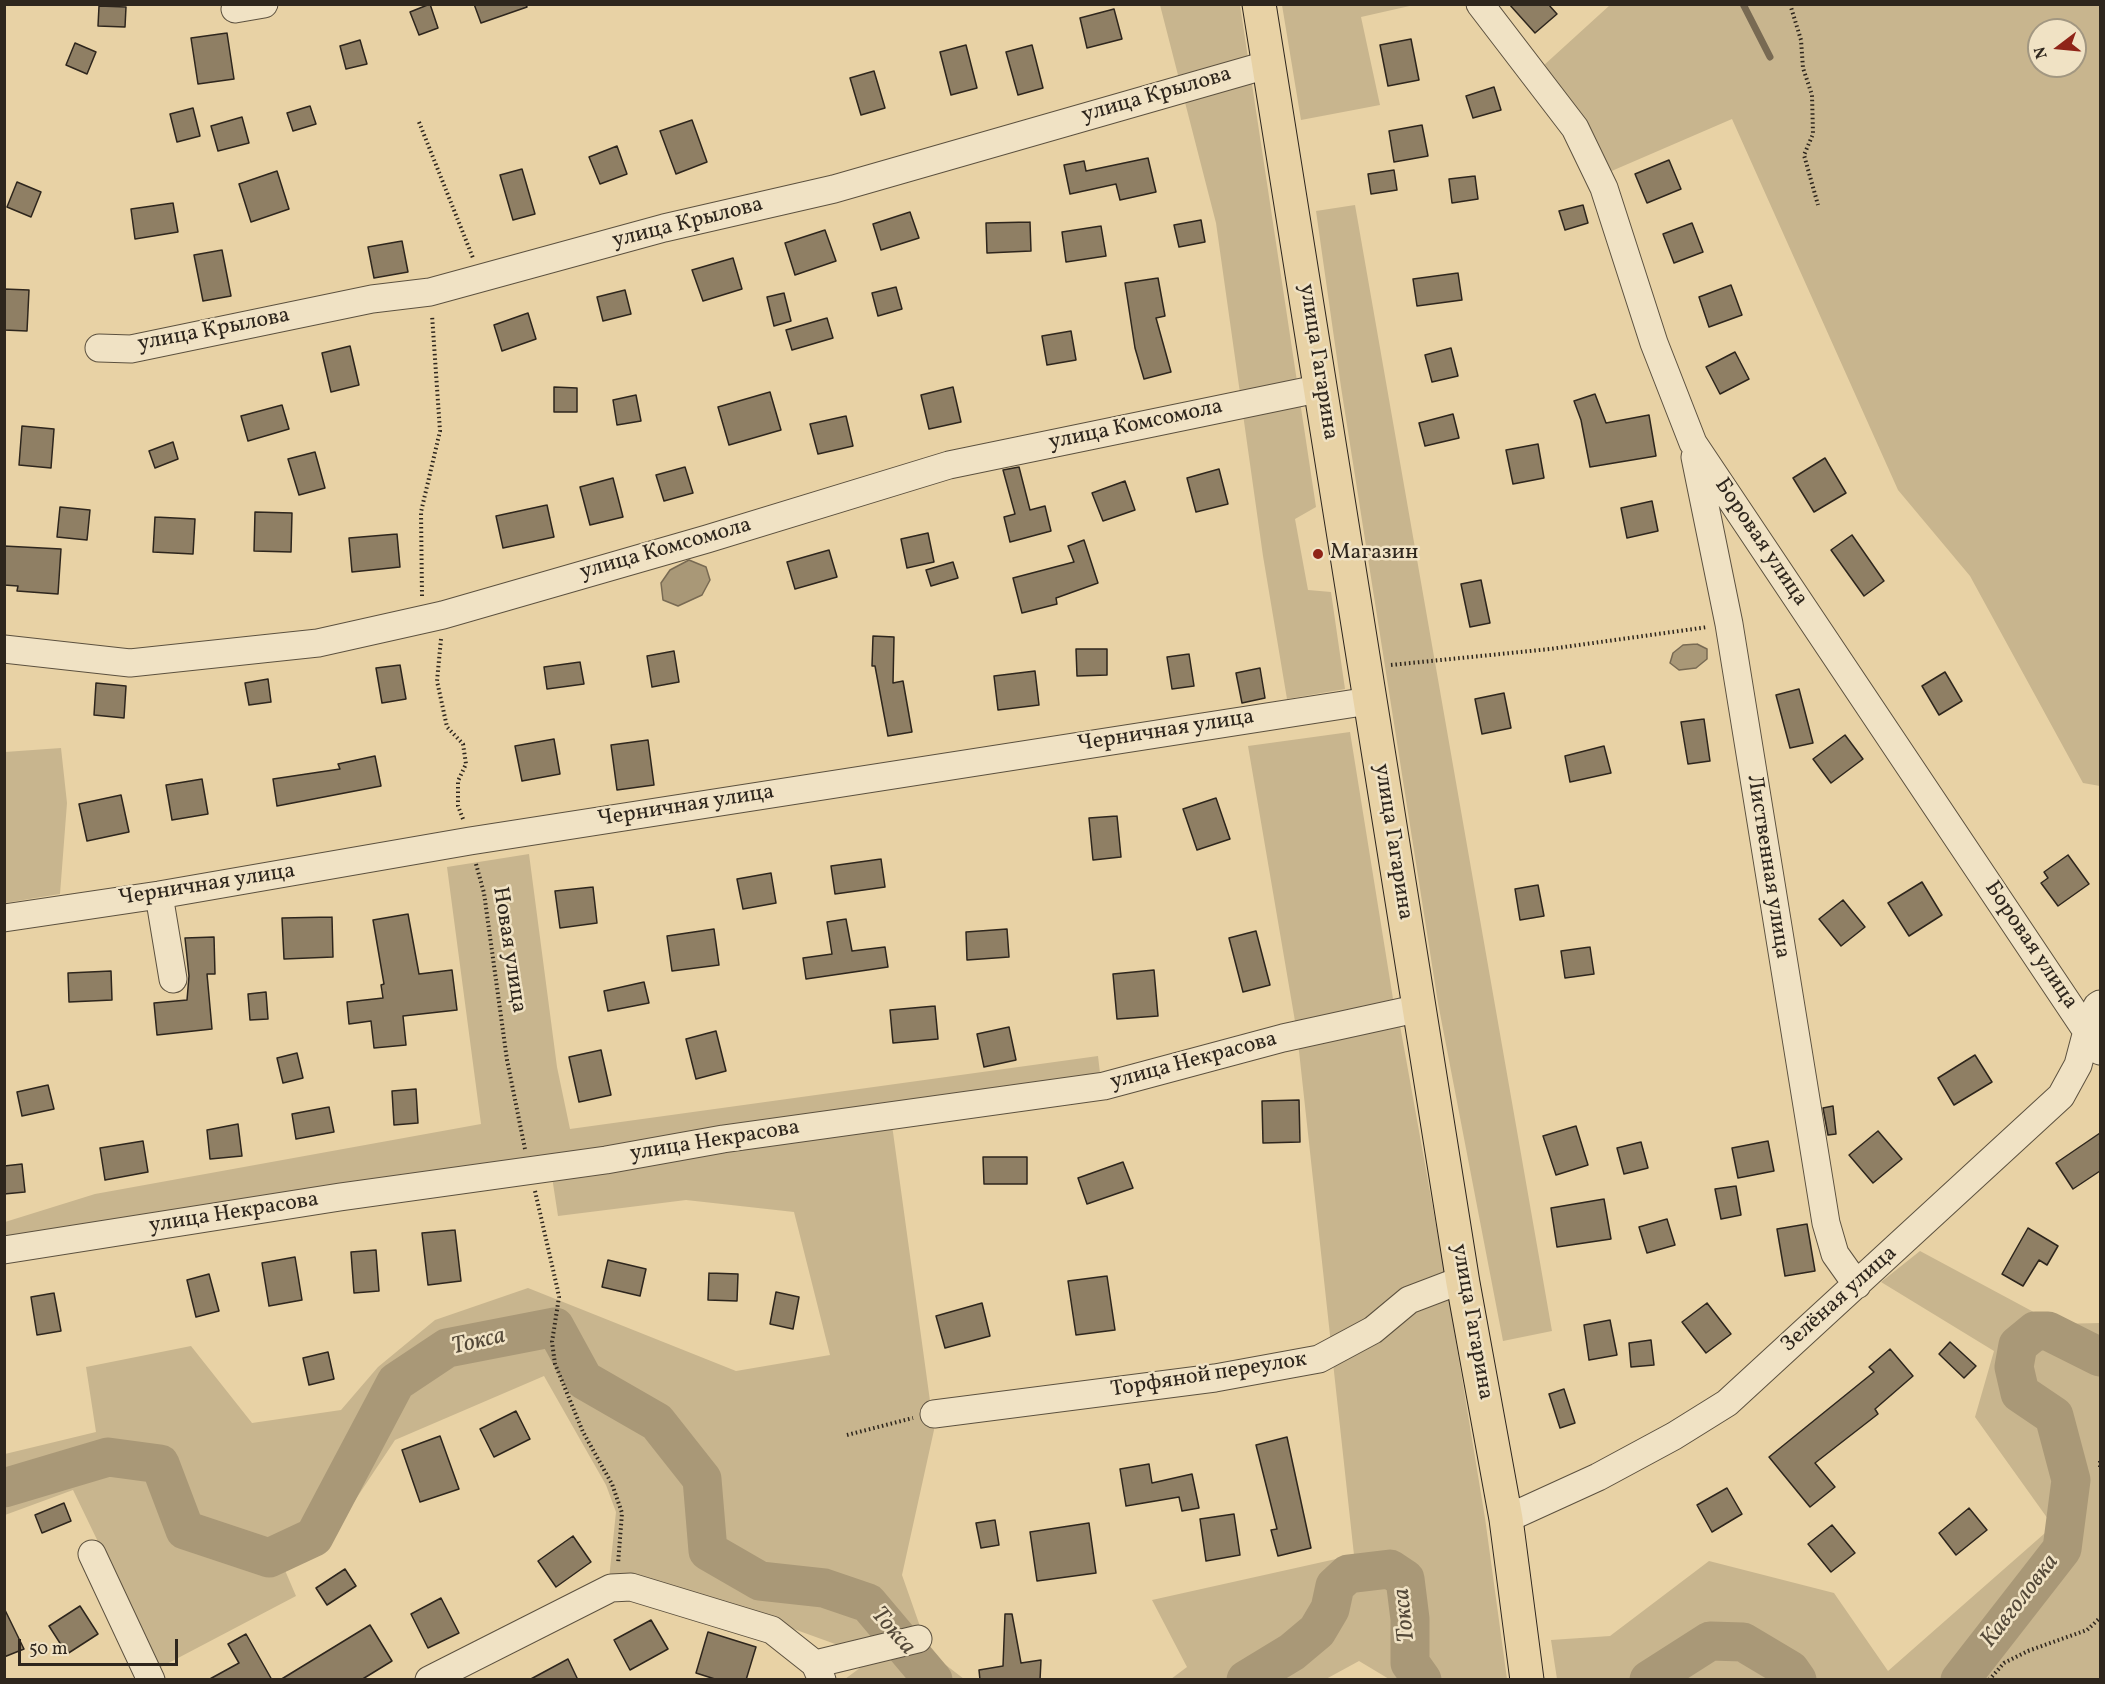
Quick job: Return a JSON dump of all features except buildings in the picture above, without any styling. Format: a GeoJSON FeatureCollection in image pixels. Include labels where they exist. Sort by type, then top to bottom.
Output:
{"type":"FeatureCollection","features":[{"type":"Feature","properties":{"kind":"main road","name":"улица Гагарина"},"geometry":{"type":"LineString","coordinates":[[1259,4],[1463,1282],[1506,1519],[1527,1680]]}},
{"type":"Feature","properties":{"kind":"street"},"geometry":{"type":"LineString","coordinates":[[251,6],[264,4]]}},
{"type":"Feature","properties":{"kind":"street","name":"Боровая улица"},"geometry":{"type":"LineString","coordinates":[[1480,4],[1575,128],[1604,188],[1654,343],[1693,443],[2094,1041]]}},
{"type":"Feature","properties":{"kind":"street","name":"улица Крылова"},"geometry":{"type":"LineString","coordinates":[[99,348],[130,349],[372,299],[430,292],[664,228],[834,189],[1270,64]]}},
{"type":"Feature","properties":{"kind":"street","name":"улица Комсомола"},"geometry":{"type":"LineString","coordinates":[[4,649],[130,663],[318,643],[433,618],[707,539],[949,465],[1322,388]]}},
{"type":"Feature","properties":{"kind":"street","name":"Лиственная улица"},"geometry":{"type":"LineString","coordinates":[[1693,443],[1729,624],[1826,1223],[1835,1254],[1857,1285]]}},
{"type":"Feature","properties":{"kind":"street","name":"Черничная улица"},"geometry":{"type":"LineString","coordinates":[[4,918],[159,895],[470,841],[1369,701]]}},
{"type":"Feature","properties":{"kind":"street"},"geometry":{"type":"LineString","coordinates":[[159,895],[173,979]]}},
{"type":"Feature","properties":{"kind":"street","name":"Зелёная улица"},"geometry":{"type":"LineString","coordinates":[[1506,1519],[1598,1477],[1674,1436],[1727,1403],[2061,1096],[2094,1041],[2097,1006],[2100,1004]]}},
{"type":"Feature","properties":{"kind":"street","name":"улица Некрасова"},"geometry":{"type":"LineString","coordinates":[[4,1250],[723,1139],[1104,1086],[1283,1038],[1420,1008]]}},
{"type":"Feature","properties":{"kind":"street","name":"Торфяной переулок"},"geometry":{"type":"LineString","coordinates":[[934,1414],[1215,1378],[1319,1359],[1373,1330],[1408,1300],[1451,1284],[1463,1282]]}},
{"type":"Feature","properties":{"kind":"street"},"geometry":{"type":"LineString","coordinates":[[93,1554],[151,1680]]}},
{"type":"Feature","properties":{"kind":"street"},"geometry":{"type":"LineString","coordinates":[[429,1680],[611,1588],[631,1587],[772,1630],[818,1672],[918,1639]]}},
{"type":"Feature","properties":{"kind":"path"},"geometry":{"type":"LineString","coordinates":[[1790,4],[1801,40],[1803,68],[1812,95],[1813,134],[1803,155],[1818,205]]}},
{"type":"Feature","properties":{"kind":"path"},"geometry":{"type":"LineString","coordinates":[[419,122],[481,278]]}},
{"type":"Feature","properties":{"kind":"path","name":"Новая улица"},"geometry":{"type":"LineString","coordinates":[[430,292],[440,431],[421,512],[433,618],[437,681],[447,727],[463,744],[466,764],[458,782],[458,806],[484,893],[507,1060],[559,1297],[552,1342],[555,1364],[567,1396],[612,1484],[622,1513],[618,1564],[611,1588]]}},
{"type":"Feature","properties":{"kind":"path"},"geometry":{"type":"LineString","coordinates":[[1365,668],[1550,649],[1729,624]]}},
{"type":"Feature","properties":{"kind":"path"},"geometry":{"type":"LineString","coordinates":[[847,1435],[872,1427],[934,1414]]}},
{"type":"Feature","properties":{"kind":"path"},"geometry":{"type":"LineString","coordinates":[[2100,1461],[2100,1467]]}},
{"type":"Feature","properties":{"kind":"path"},"geometry":{"type":"LineString","coordinates":[[1989,1680],[2004,1663],[2028,1650],[2087,1630],[2100,1618]]}},
{"type":"Feature","properties":{"kind":"shaded area"},"geometry":{"type":"Polygon","coordinates":[[[1160,5],[1240,5],[1316,507],[1295,519],[1308,590],[1331,592],[1345,689],[1287,699],[1263,556],[1216,223],[1160,5]]]}},
{"type":"Feature","properties":{"kind":"shaded area"},"geometry":{"type":"Polygon","coordinates":[[[1282,5],[1414,5],[1361,17],[1380,105],[1301,120],[1282,5]]]}},
{"type":"Feature","properties":{"kind":"shaded area"},"geometry":{"type":"Polygon","coordinates":[[[1610,5],[2100,5],[2100,786],[2083,783],[1970,576],[1898,490],[1732,119],[1607,173],[1543,66],[1610,5]]]}},
{"type":"Feature","properties":{"kind":"shaded area"},"geometry":{"type":"Polygon","coordinates":[[[1355,205],[1552,1331],[1503,1341],[1438,1003],[1341,387],[1316,211],[1355,205]]]}},
{"type":"Feature","properties":{"kind":"shaded area"},"geometry":{"type":"Polygon","coordinates":[[[689,560],[706,567],[710,580],[702,595],[678,606],[663,600],[661,583],[670,570],[689,560]]]}},
{"type":"Feature","properties":{"kind":"shaded area"},"geometry":{"type":"Polygon","coordinates":[[[1697,644],[1707,649],[1707,659],[1696,668],[1679,670],[1670,663],[1673,653],[1683,645],[1697,644]]]}},
{"type":"Feature","properties":{"kind":"shaded area"},"geometry":{"type":"Polygon","coordinates":[[[1350,732],[1394,1005],[1296,1027],[1248,746],[1350,732]]]}},
{"type":"Feature","properties":{"kind":"shaded area"},"geometry":{"type":"Polygon","coordinates":[[[61,748],[67,803],[60,894],[5,903],[5,752],[61,748]]]}},
{"type":"Feature","properties":{"kind":"shaded area"},"geometry":{"type":"Polygon","coordinates":[[[529,854],[557,1067],[570,1129],[1098,1056],[1100,1073],[5,1236],[5,1222],[95,1194],[481,1124],[447,867],[529,854]]]}},
{"type":"Feature","properties":{"kind":"shaded area"},"geometry":{"type":"Polygon","coordinates":[[[1399,1020],[1445,1275],[1485,1518],[1507,1679],[1389,1679],[1359,1661],[1326,1679],[1171,1679],[1187,1667],[1152,1600],[1354,1555],[1298,1042],[1399,1020]]]}},
{"type":"Feature","properties":{"kind":"shaded area"},"geometry":{"type":"Polygon","coordinates":[[[892,1125],[934,1430],[902,1575],[929,1652],[964,1679],[845,1679],[864,1665],[849,1649],[777,1623],[609,1579],[616,1512],[606,1485],[544,1376],[395,1440],[328,1541],[284,1568],[296,1596],[159,1668],[73,1490],[5,1515],[5,1454],[96,1432],[86,1367],[191,1346],[252,1423],[341,1410],[378,1367],[435,1320],[528,1288],[736,1371],[830,1355],[794,1212],[686,1200],[558,1216],[552,1177],[892,1125]]]}},
{"type":"Feature","properties":{"kind":"shaded area"},"geometry":{"type":"Polygon","coordinates":[[[1920,1251],[2056,1324],[2100,1323],[2100,1679],[1557,1679],[1551,1640],[1610,1636],[1709,1561],[1834,1593],[1888,1671],[2053,1526],[1975,1417],[1994,1351],[1881,1282],[1920,1251]]]}},
{"type":"Feature","properties":{"kind":"waterway"},"geometry":{"type":"LineString","coordinates":[[1743,4],[1770,57]]}},
{"type":"Feature","properties":{"kind":"waterway","name":"Токса"},"geometry":{"type":"LineString","coordinates":[[4,1488],[108,1457],[160,1464],[185,1530],[269,1558],[314,1537],[396,1382],[447,1348],[555,1327],[584,1380],[657,1422],[702,1479],[708,1551],[760,1581],[824,1588],[868,1603],[933,1680]]}},
{"type":"Feature","properties":{"kind":"waterway","name":"Кавголовка"},"geometry":{"type":"LineString","coordinates":[[1960,1680],[2062,1549],[2071,1480],[2054,1416],[2020,1393],[2014,1367],[2018,1345],[2035,1331],[2048,1331],[2100,1357]]}},
{"type":"Feature","properties":{"kind":"waterway","name":"Токса"},"geometry":{"type":"LineString","coordinates":[[1246,1680],[1292,1652],[1317,1631],[1330,1609],[1335,1586],[1348,1574],[1390,1569],[1405,1579],[1410,1619],[1410,1663],[1422,1680]]}},
{"type":"Feature","properties":{"kind":"waterway","name":"Токса"},"geometry":{"type":"LineString","coordinates":[[1649,1680],[1710,1641],[1743,1642],[1790,1670],[1797,1680]]}},
{"type":"Feature","properties":{"kind":"place","name":"Магазин"},"geometry":{"type":"Point","coordinates":[1318,554]}}]}
